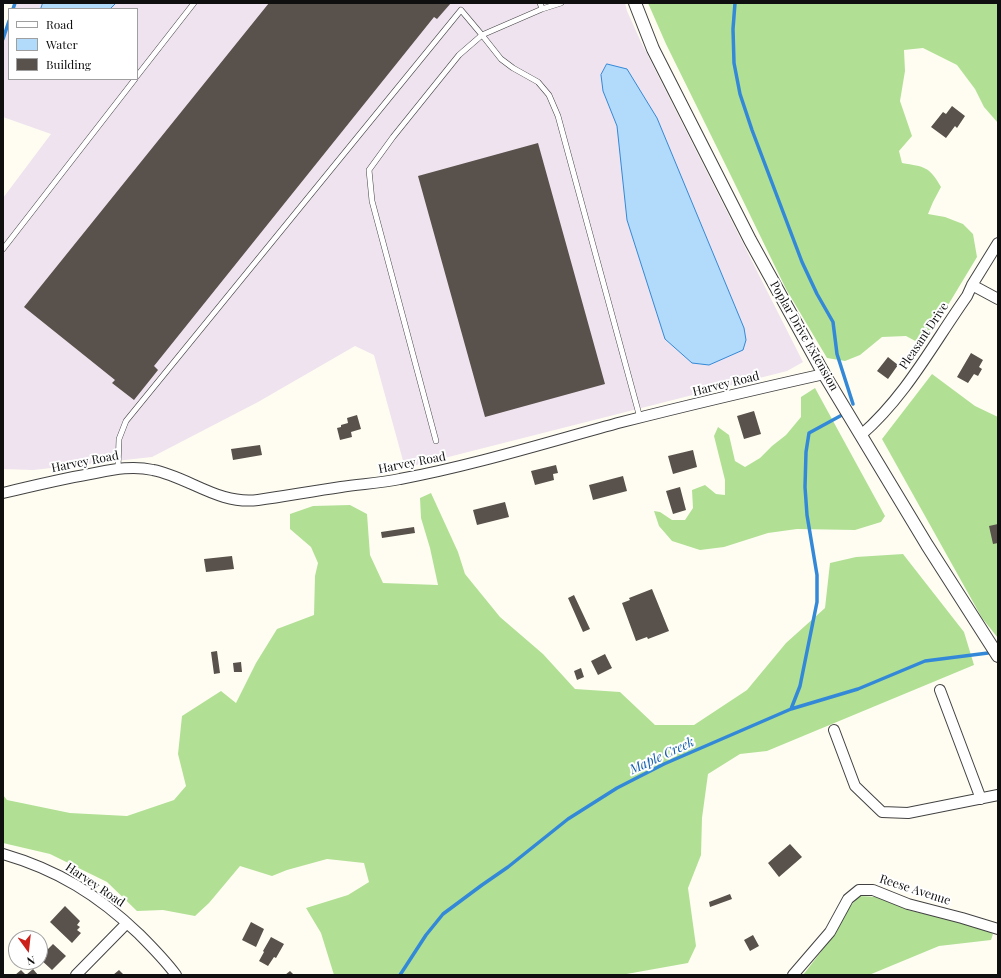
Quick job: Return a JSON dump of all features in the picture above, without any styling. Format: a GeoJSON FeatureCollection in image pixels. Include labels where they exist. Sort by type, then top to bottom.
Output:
{"type":"FeatureCollection","features":[{"type":"Feature","properties":{"kind":"street","name":"Poplar Drive Extension"},"geometry":{"type":"LineString","coordinates":[[635,3],[653,49],[750,240],[824,374],[927,545],[998,656]]}},
{"type":"Feature","properties":{"kind":"street","name":"Pleasant Drive"},"geometry":{"type":"LineString","coordinates":[[861,435],[882,415],[908,384],[968,296],[972,285],[998,243]]}},
{"type":"Feature","properties":{"kind":"street"},"geometry":{"type":"LineString","coordinates":[[972,285],[998,299]]}},
{"type":"Feature","properties":{"kind":"street","name":"Harvey Road"},"geometry":{"type":"LineString","coordinates":[[3,493],[56,480],[130,467],[154,470],[218,496],[235,500],[254,500],[344,486],[367,485],[465,466],[640,418],[824,374]]}},
{"type":"Feature","properties":{"kind":"street"},"geometry":{"type":"LineString","coordinates":[[940,690],[982,799]]}},
{"type":"Feature","properties":{"kind":"street"},"geometry":{"type":"LineString","coordinates":[[834,730],[855,786],[882,812],[908,813],[998,795]]}},
{"type":"Feature","properties":{"kind":"street","name":"Harvey Road"},"geometry":{"type":"LineString","coordinates":[[3,854],[34,864],[68,880],[108,906],[163,957],[176,975]]}},
{"type":"Feature","properties":{"kind":"street","name":"Reese Avenue"},"geometry":{"type":"LineString","coordinates":[[793,975],[830,932],[848,899],[859,890],[873,890],[908,904],[998,929]]}},
{"type":"Feature","properties":{"kind":"street"},"geometry":{"type":"LineString","coordinates":[[76,975],[126,923]]}},
{"type":"Feature","properties":{"kind":"lane"},"geometry":{"type":"LineString","coordinates":[[138,75],[194,3]]}},
{"type":"Feature","properties":{"kind":"lane"},"geometry":{"type":"LineString","coordinates":[[540,3],[542,9]]}},
{"type":"Feature","properties":{"kind":"lane"},"geometry":{"type":"LineString","coordinates":[[436,441],[372,200],[369,170],[393,137],[459,55],[482,36],[542,9],[561,3]]}},
{"type":"Feature","properties":{"kind":"lane"},"geometry":{"type":"LineString","coordinates":[[118,468],[119,439],[126,421],[461,10],[501,59],[513,68],[538,82],[549,95],[558,116],[640,418]]}},
{"type":"Feature","properties":{"kind":"lane"},"geometry":{"type":"LineString","coordinates":[[3,249],[134,80]]}},
{"type":"Feature","properties":{"kind":"shaded area"},"geometry":{"type":"Polygon","coordinates":[[[16,3],[625,3],[641,42],[803,362],[787,371],[405,468],[374,355],[355,346],[258,402],[152,457],[33,470],[3,469],[3,198],[51,134],[3,117],[3,35],[8,22],[8,80],[138,80],[138,8],[14,8],[16,3]]]}},
{"type":"Feature","properties":{"kind":"green space"},"geometry":{"type":"Polygon","coordinates":[[[648,3],[998,3],[998,123],[984,107],[975,89],[957,65],[923,48],[904,50],[905,71],[900,101],[912,136],[899,151],[902,163],[916,165],[926,169],[933,175],[941,187],[928,214],[945,217],[963,224],[973,234],[977,257],[930,335],[921,344],[906,336],[882,337],[860,355],[845,361],[827,358],[786,289],[666,44],[648,3]]]}},
{"type":"Feature","properties":{"kind":"green space"},"geometry":{"type":"Polygon","coordinates":[[[932,374],[975,406],[998,417],[998,638],[982,618],[882,439],[932,374]]]}},
{"type":"Feature","properties":{"kind":"green space"},"geometry":{"type":"Polygon","coordinates":[[[815,388],[885,516],[881,522],[855,530],[797,529],[768,533],[724,547],[700,550],[672,541],[659,526],[654,511],[660,512],[672,520],[685,520],[693,508],[692,490],[705,485],[716,494],[725,495],[725,480],[714,436],[718,427],[729,435],[735,461],[745,467],[760,458],[786,435],[801,417],[801,397],[815,388]]]}},
{"type":"Feature","properties":{"kind":"green space"},"geometry":{"type":"Polygon","coordinates":[[[431,493],[458,552],[465,574],[500,617],[543,654],[575,689],[620,692],[655,725],[694,725],[747,690],[786,643],[825,608],[830,563],[856,557],[903,554],[964,632],[974,665],[767,751],[740,754],[708,774],[702,818],[701,855],[688,888],[696,946],[688,963],[621,975],[334,975],[321,933],[306,908],[348,895],[369,882],[364,863],[327,859],[287,870],[272,876],[240,866],[209,903],[195,916],[163,910],[137,911],[107,882],[50,854],[3,843],[3,795],[7,800],[70,813],[127,816],[174,800],[186,786],[178,754],[182,716],[221,691],[236,703],[256,663],[277,629],[314,615],[315,576],[318,563],[311,547],[290,529],[290,514],[313,506],[350,505],[367,514],[370,555],[383,583],[438,585],[430,548],[421,518],[420,498],[431,493]]]}},
{"type":"Feature","properties":{"kind":"green space"},"geometry":{"type":"Polygon","coordinates":[[[860,896],[877,897],[908,910],[983,928],[993,934],[991,940],[939,946],[869,975],[803,975],[837,931],[846,910],[860,896]]]}},
{"type":"Feature","properties":{"kind":"water"},"geometry":{"type":"Polygon","coordinates":[[[43,3],[116,3],[111,8],[41,8],[43,3]]]}},
{"type":"Feature","properties":{"kind":"water"},"geometry":{"type":"Polygon","coordinates":[[[607,64],[627,69],[657,118],[744,328],[746,340],[743,350],[709,365],[692,363],[665,339],[627,220],[617,126],[603,91],[601,75],[607,64]]]}},
{"type":"Feature","properties":{"kind":"building"},"geometry":{"type":"Polygon","coordinates":[[[269,3],[451,3],[437,19],[434,17],[154,366],[158,370],[134,400],[112,383],[115,380],[24,307],[269,3]]]}},
{"type":"Feature","properties":{"kind":"building"},"geometry":{"type":"Polygon","coordinates":[[[952,106],[965,116],[957,128],[955,126],[946,138],[931,127],[943,112],[946,114],[952,106]]]}},
{"type":"Feature","properties":{"kind":"building"},"geometry":{"type":"Polygon","coordinates":[[[538,143],[605,384],[485,417],[418,176],[538,143]]]}},
{"type":"Feature","properties":{"kind":"building"},"geometry":{"type":"Polygon","coordinates":[[[971,353],[983,360],[979,367],[982,369],[978,376],[974,374],[968,383],[957,377],[971,353]]]}},
{"type":"Feature","properties":{"kind":"building"},"geometry":{"type":"Polygon","coordinates":[[[888,357],[898,365],[888,379],[877,371],[888,357]]]}},
{"type":"Feature","properties":{"kind":"building"},"geometry":{"type":"Polygon","coordinates":[[[754,411],[761,434],[744,439],[737,416],[754,411]]]}},
{"type":"Feature","properties":{"kind":"building"},"geometry":{"type":"Polygon","coordinates":[[[357,415],[361,429],[351,432],[352,437],[340,440],[337,428],[348,423],[347,418],[357,415]]]}},
{"type":"Feature","properties":{"kind":"building"},"geometry":{"type":"Polygon","coordinates":[[[260,445],[262,455],[233,460],[231,449],[260,445]]]}},
{"type":"Feature","properties":{"kind":"building"},"geometry":{"type":"Polygon","coordinates":[[[693,450],[697,467],[673,474],[668,456],[693,450]]]}},
{"type":"Feature","properties":{"kind":"building"},"geometry":{"type":"Polygon","coordinates":[[[556,465],[558,473],[553,474],[554,480],[535,485],[531,471],[556,465]]]}},
{"type":"Feature","properties":{"kind":"building"},"geometry":{"type":"Polygon","coordinates":[[[623,476],[627,491],[593,500],[589,485],[623,476]]]}},
{"type":"Feature","properties":{"kind":"building"},"geometry":{"type":"Polygon","coordinates":[[[680,487],[686,510],[673,514],[666,491],[680,487]]]}},
{"type":"Feature","properties":{"kind":"building"},"geometry":{"type":"Polygon","coordinates":[[[505,502],[509,517],[477,525],[473,510],[505,502]]]}},
{"type":"Feature","properties":{"kind":"building"},"geometry":{"type":"Polygon","coordinates":[[[998,524],[998,543],[993,544],[989,526],[998,524]]]}},
{"type":"Feature","properties":{"kind":"building"},"geometry":{"type":"Polygon","coordinates":[[[414,527],[415,533],[382,538],[381,532],[414,527]]]}},
{"type":"Feature","properties":{"kind":"building"},"geometry":{"type":"Polygon","coordinates":[[[232,556],[234,569],[206,572],[204,559],[232,556]]]}},
{"type":"Feature","properties":{"kind":"building"},"geometry":{"type":"Polygon","coordinates":[[[652,589],[669,631],[648,639],[647,637],[636,641],[622,603],[630,600],[629,598],[652,589]]]}},
{"type":"Feature","properties":{"kind":"building"},"geometry":{"type":"Polygon","coordinates":[[[574,595],[590,629],[583,632],[568,598],[574,595]]]}},
{"type":"Feature","properties":{"kind":"building"},"geometry":{"type":"Polygon","coordinates":[[[217,651],[220,673],[214,674],[211,652],[217,651]]]}},
{"type":"Feature","properties":{"kind":"building"},"geometry":{"type":"Polygon","coordinates":[[[605,654],[612,668],[598,675],[591,661],[605,654]]]}},
{"type":"Feature","properties":{"kind":"building"},"geometry":{"type":"Polygon","coordinates":[[[241,662],[242,672],[234,672],[233,663],[241,662]]]}},
{"type":"Feature","properties":{"kind":"building"},"geometry":{"type":"Polygon","coordinates":[[[581,668],[584,677],[577,680],[574,671],[581,668]]]}},
{"type":"Feature","properties":{"kind":"building"},"geometry":{"type":"Polygon","coordinates":[[[790,844],[802,857],[779,877],[768,863],[790,844]]]}},
{"type":"Feature","properties":{"kind":"building"},"geometry":{"type":"Polygon","coordinates":[[[730,894],[732,899],[710,907],[709,902],[730,894]]]}},
{"type":"Feature","properties":{"kind":"building"},"geometry":{"type":"Polygon","coordinates":[[[65,906],[80,921],[77,925],[80,927],[77,930],[81,933],[72,943],[50,922],[65,906]]]}},
{"type":"Feature","properties":{"kind":"building"},"geometry":{"type":"Polygon","coordinates":[[[251,922],[264,929],[256,947],[242,940],[251,922]]]}},
{"type":"Feature","properties":{"kind":"building"},"geometry":{"type":"Polygon","coordinates":[[[753,935],[759,946],[750,951],[744,940],[753,935]]]}},
{"type":"Feature","properties":{"kind":"building"},"geometry":{"type":"Polygon","coordinates":[[[271,937],[284,944],[276,958],[274,957],[268,966],[259,961],[271,937]]]}},
{"type":"Feature","properties":{"kind":"building"},"geometry":{"type":"Polygon","coordinates":[[[53,944],[66,956],[52,970],[48,966],[48,949],[53,944]]]}},
{"type":"Feature","properties":{"kind":"building"},"geometry":{"type":"Polygon","coordinates":[[[21,970],[26,975],[15,975],[21,970]]]}},
{"type":"Feature","properties":{"kind":"building"},"geometry":{"type":"Polygon","coordinates":[[[34,970],[38,975],[26,975],[34,970]]]}},
{"type":"Feature","properties":{"kind":"building"},"geometry":{"type":"Polygon","coordinates":[[[119,970],[124,975],[113,975],[119,970]]]}},
{"type":"Feature","properties":{"kind":"building"},"geometry":{"type":"Polygon","coordinates":[[[290,971],[294,975],[285,975],[290,971]]]}},
{"type":"Feature","properties":{"kind":"waterway"},"geometry":{"type":"LineString","coordinates":[[13,8],[15,3]]}},
{"type":"Feature","properties":{"kind":"waterway"},"geometry":{"type":"LineString","coordinates":[[735,3],[733,29],[734,63],[740,94],[752,130],[802,262],[817,294],[833,322],[837,354],[853,404]]}},
{"type":"Feature","properties":{"kind":"waterway"},"geometry":{"type":"LineString","coordinates":[[3,39],[8,24]]}},
{"type":"Feature","properties":{"kind":"waterway"},"geometry":{"type":"LineString","coordinates":[[791,709],[800,686],[817,602],[817,575],[807,515],[805,487],[806,452],[809,433],[842,415]]}},
{"type":"Feature","properties":{"kind":"waterway","name":"Maple Creek"},"geometry":{"type":"LineString","coordinates":[[400,975],[426,935],[443,914],[508,867],[568,819],[617,788],[664,764],[791,709],[858,689],[925,661],[988,653]]}}]}
